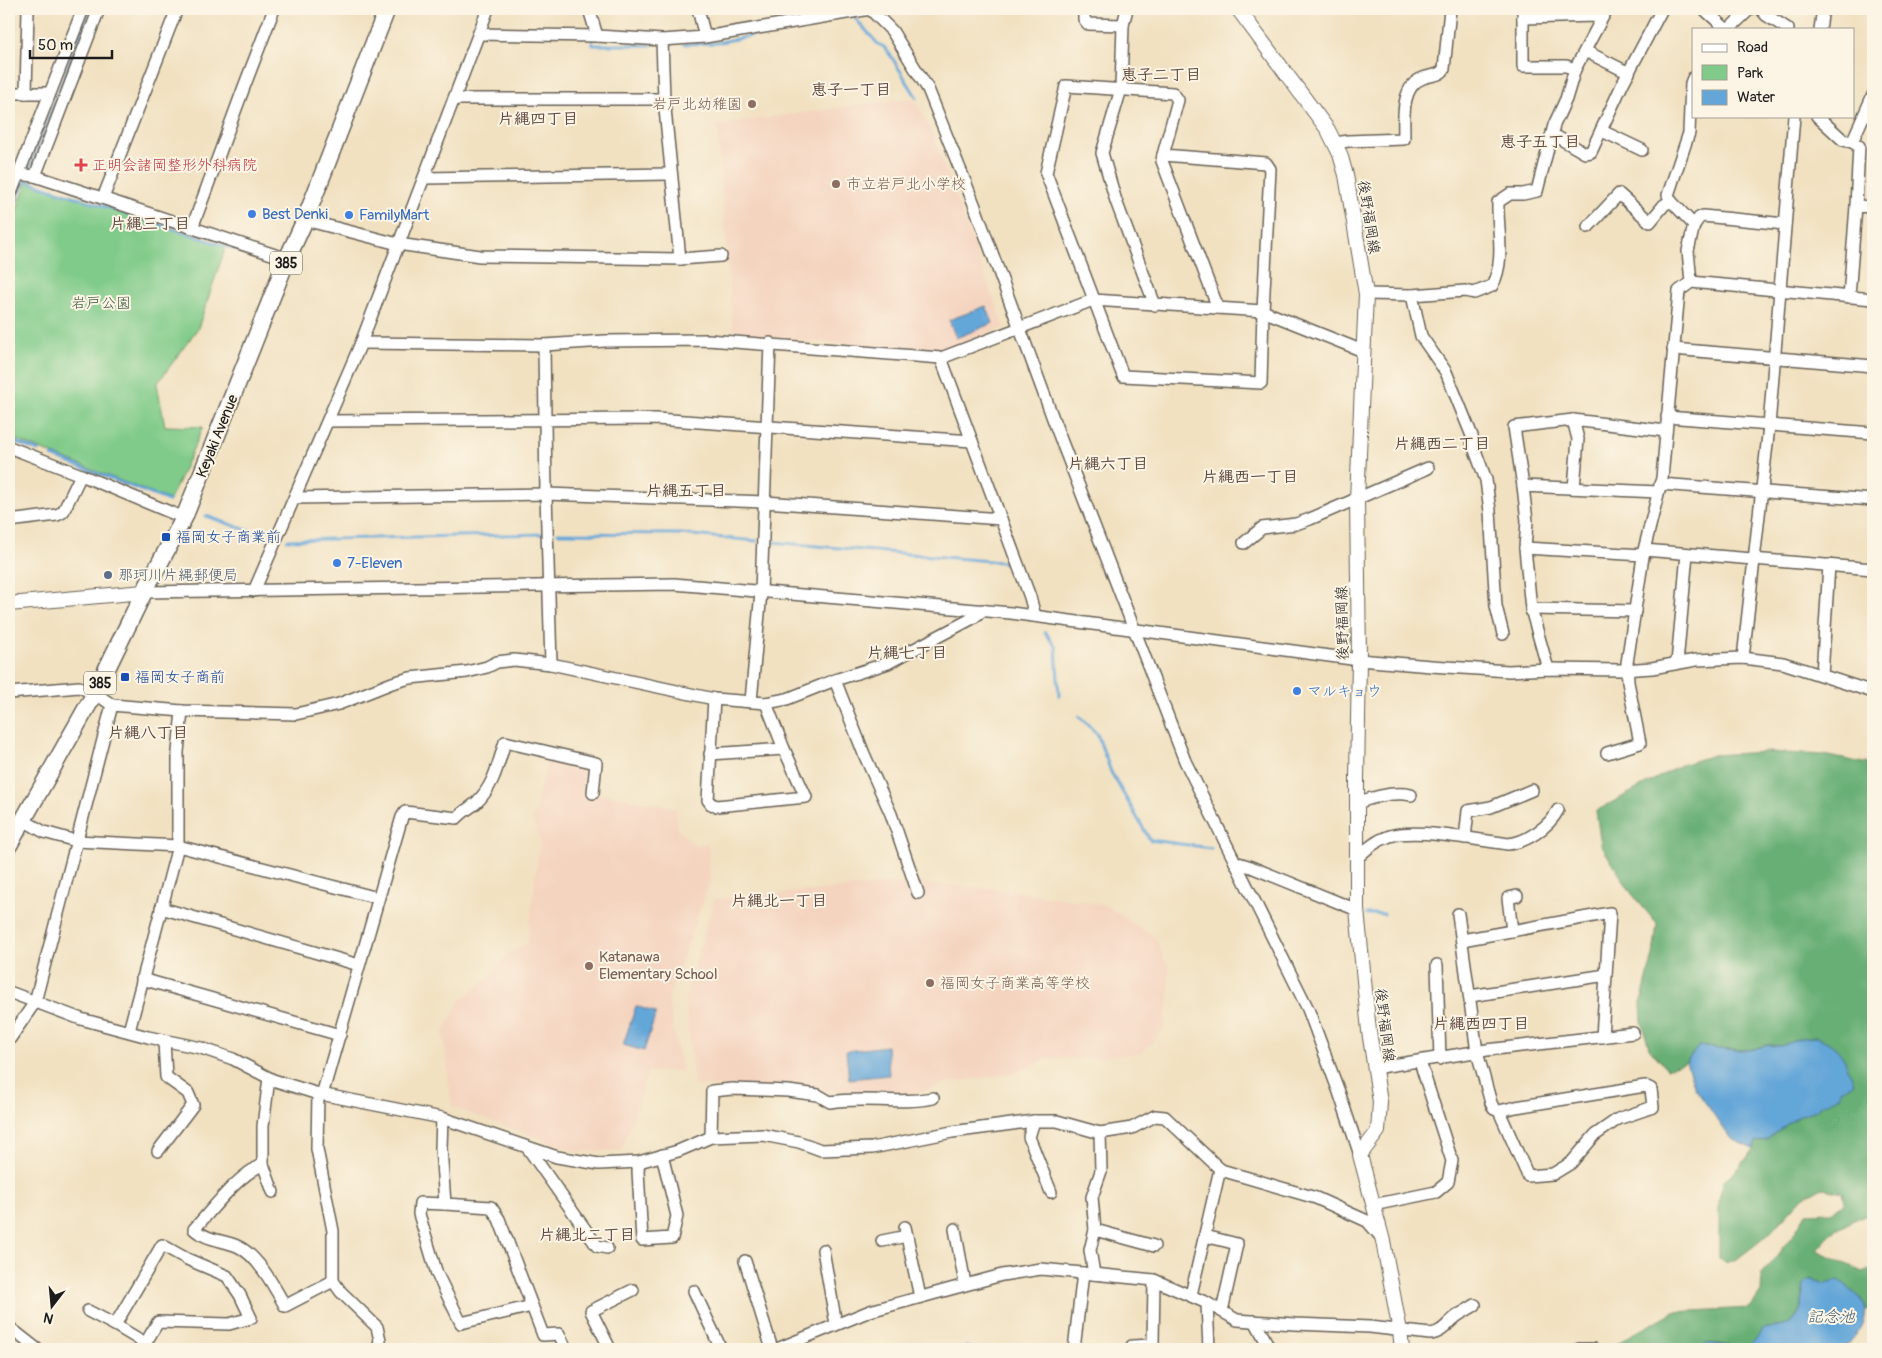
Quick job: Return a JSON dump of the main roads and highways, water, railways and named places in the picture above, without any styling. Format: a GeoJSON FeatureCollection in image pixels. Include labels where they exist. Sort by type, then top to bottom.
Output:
{"type":"FeatureCollection","features":[{"type":"Feature","properties":{"kind":"highway","name":"Keyaki Avenue"},"geometry":{"type":"LineString","coordinates":[[9,845],[95,693],[144,592],[184,518],[305,220],[387,9]]}},
{"type":"Feature","properties":{"kind":"main road","name":"後野福岡線"},"geometry":{"type":"LineString","coordinates":[[1238,9],[1317,114],[1336,143],[1346,175],[1366,294],[1357,500],[1359,660],[1357,910],[1368,1022],[1380,1102],[1378,1131],[1360,1155],[1383,1241],[1402,1349]]}},
{"type":"Feature","properties":{"kind":"main road"},"geometry":{"type":"LineString","coordinates":[[9,604],[144,592]]}},
{"type":"Feature","properties":{"kind":"water"},"geometry":{"type":"Polygon","coordinates":[[[986,306],[993,323],[956,338],[949,320],[986,306]]]}},
{"type":"Feature","properties":{"kind":"water"},"geometry":{"type":"Polygon","coordinates":[[[636,1006],[656,1013],[644,1051],[623,1045],[636,1006]]]}},
{"type":"Feature","properties":{"kind":"water"},"geometry":{"type":"Polygon","coordinates":[[[1816,1037],[1837,1049],[1845,1061],[1854,1084],[1840,1090],[1840,1096],[1817,1109],[1797,1117],[1766,1140],[1756,1142],[1753,1149],[1731,1139],[1695,1088],[1686,1062],[1699,1046],[1726,1050],[1750,1050],[1768,1045],[1781,1046],[1801,1038],[1816,1037]]]}},
{"type":"Feature","properties":{"kind":"water"},"geometry":{"type":"Polygon","coordinates":[[[887,1046],[889,1075],[849,1079],[846,1051],[887,1046]]]}},
{"type":"Feature","properties":{"kind":"water","name":"記念池"},"geometry":{"type":"Polygon","coordinates":[[[1811,1279],[1826,1284],[1839,1280],[1858,1295],[1864,1305],[1864,1319],[1861,1326],[1853,1339],[1842,1349],[1701,1349],[1705,1344],[1745,1346],[1757,1338],[1762,1329],[1784,1326],[1791,1322],[1796,1318],[1801,1308],[1803,1284],[1811,1279]]]}},
{"type":"Feature","properties":{"kind":"waterway"},"geometry":{"type":"LineString","coordinates":[[27,174],[90,9]]}},
{"type":"Feature","properties":{"kind":"waterway"},"geometry":{"type":"LineString","coordinates":[[854,17],[878,44],[884,47],[917,98]]}},
{"type":"Feature","properties":{"kind":"waterway"},"geometry":{"type":"LineString","coordinates":[[684,44],[716,43],[789,28]]}},
{"type":"Feature","properties":{"kind":"waterway"},"geometry":{"type":"LineString","coordinates":[[592,39],[593,45],[651,45]]}},
{"type":"Feature","properties":{"kind":"waterway"},"geometry":{"type":"LineString","coordinates":[[9,221],[25,179]]}},
{"type":"Feature","properties":{"kind":"waterway"},"geometry":{"type":"LineString","coordinates":[[24,180],[265,259]]}},
{"type":"Feature","properties":{"kind":"waterway"},"geometry":{"type":"LineString","coordinates":[[9,440],[39,451]]}},
{"type":"Feature","properties":{"kind":"waterway"},"geometry":{"type":"LineString","coordinates":[[52,456],[169,501]]}},
{"type":"Feature","properties":{"kind":"waterway"},"geometry":{"type":"LineString","coordinates":[[206,516],[270,538]]}},
{"type":"Feature","properties":{"kind":"waterway"},"geometry":{"type":"LineString","coordinates":[[558,533],[681,534],[757,541]]}},
{"type":"Feature","properties":{"kind":"waterway"},"geometry":{"type":"LineString","coordinates":[[287,540],[543,534]]}},
{"type":"Feature","properties":{"kind":"waterway"},"geometry":{"type":"LineString","coordinates":[[771,542],[1012,563],[1013,565]]}},
{"type":"Feature","properties":{"kind":"waterway"},"geometry":{"type":"LineString","coordinates":[[1045,632],[1056,647],[1059,696]]}},
{"type":"Feature","properties":{"kind":"waterway"},"geometry":{"type":"LineString","coordinates":[[1079,716],[1097,734],[1111,772],[1150,840],[1211,848]]}},
{"type":"Feature","properties":{"kind":"waterway"},"geometry":{"type":"LineString","coordinates":[[1367,914],[1384,914]]}},
{"type":"Feature","properties":{"kind":"waterway"},"geometry":{"type":"LineString","coordinates":[[960,1349],[966,1347],[972,1349]]}},
{"type":"Feature","properties":{"kind":"place","name":"岩戸北幼稚園"},"geometry":{"type":"Point","coordinates":[752,104]}},
{"type":"Feature","properties":{"kind":"place","name":"正明会諸岡整形外科病院"},"geometry":{"type":"Point","coordinates":[81,165]}},
{"type":"Feature","properties":{"kind":"place","name":"市立岩戸北小学校"},"geometry":{"type":"Point","coordinates":[836,184]}},
{"type":"Feature","properties":{"kind":"place","name":"Best Denki"},"geometry":{"type":"Point","coordinates":[252,214]}},
{"type":"Feature","properties":{"kind":"place","name":"FamilyMart"},"geometry":{"type":"Point","coordinates":[349,215]}},
{"type":"Feature","properties":{"kind":"place","name":"福岡女子商業前"},"geometry":{"type":"Point","coordinates":[166,537]}},
{"type":"Feature","properties":{"kind":"place","name":"7-Eleven"},"geometry":{"type":"Point","coordinates":[337,563]}},
{"type":"Feature","properties":{"kind":"place","name":"那珂川片縄郵便局"},"geometry":{"type":"Point","coordinates":[108,575]}},
{"type":"Feature","properties":{"kind":"place","name":"福岡女子商前"},"geometry":{"type":"Point","coordinates":[125,677]}},
{"type":"Feature","properties":{"kind":"place","name":"マルキョウ"},"geometry":{"type":"Point","coordinates":[1297,691]}},
{"type":"Feature","properties":{"kind":"place","name":"Katanawa Elementary School"},"geometry":{"type":"Point","coordinates":[589,966]}},
{"type":"Feature","properties":{"kind":"place","name":"福岡女子商業高等学校"},"geometry":{"type":"Point","coordinates":[930,983]}},
{"type":"Feature","properties":{"kind":"district","name":"恵子二丁目"},"geometry":{"type":"Point","coordinates":[1161,74]}},
{"type":"Feature","properties":{"kind":"district","name":"恵子一丁目"},"geometry":{"type":"Point","coordinates":[851,89]}},
{"type":"Feature","properties":{"kind":"district","name":"片縄四丁目"},"geometry":{"type":"Point","coordinates":[538,118]}},
{"type":"Feature","properties":{"kind":"district","name":"恵子五丁目"},"geometry":{"type":"Point","coordinates":[1540,141]}},
{"type":"Feature","properties":{"kind":"district","name":"片縄三丁目"},"geometry":{"type":"Point","coordinates":[150,223]}},
{"type":"Feature","properties":{"kind":"district","name":"片縄西二丁目"},"geometry":{"type":"Point","coordinates":[1442,443]}},
{"type":"Feature","properties":{"kind":"district","name":"片縄六丁目"},"geometry":{"type":"Point","coordinates":[1108,463]}},
{"type":"Feature","properties":{"kind":"district","name":"片縄西一丁目"},"geometry":{"type":"Point","coordinates":[1250,476]}},
{"type":"Feature","properties":{"kind":"district","name":"片縄五丁目"},"geometry":{"type":"Point","coordinates":[686,490]}},
{"type":"Feature","properties":{"kind":"district","name":"片縄七丁目"},"geometry":{"type":"Point","coordinates":[907,652]}},
{"type":"Feature","properties":{"kind":"district","name":"片縄八丁目"},"geometry":{"type":"Point","coordinates":[148,732]}},
{"type":"Feature","properties":{"kind":"district","name":"片縄北一丁目"},"geometry":{"type":"Point","coordinates":[779,900]}},
{"type":"Feature","properties":{"kind":"district","name":"片縄西四丁目"},"geometry":{"type":"Point","coordinates":[1481,1023]}},
{"type":"Feature","properties":{"kind":"district","name":"片縄北二丁目"},"geometry":{"type":"Point","coordinates":[587,1234]}},
{"type":"Feature","properties":{"kind":"park label","name":"岩戸公園"},"geometry":{"type":"Point","coordinates":[101,303]}}]}
